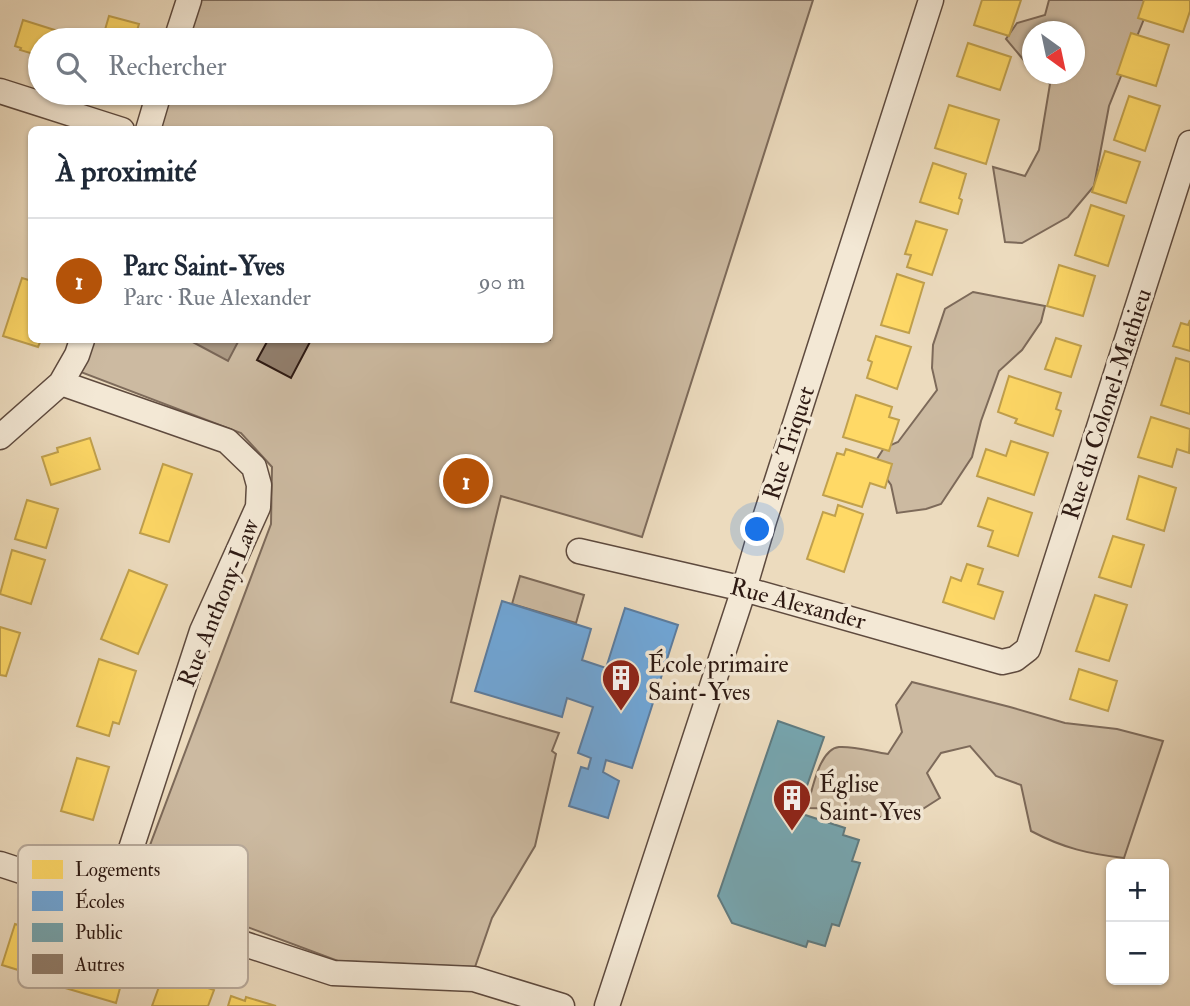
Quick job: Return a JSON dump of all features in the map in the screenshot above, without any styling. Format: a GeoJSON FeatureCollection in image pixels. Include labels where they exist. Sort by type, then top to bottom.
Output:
{"type":"FeatureCollection","features":[{"type":"Feature","properties":{"kind":"street"},"geometry":{"type":"LineString","coordinates":[[180,28],[189,0]]}},
{"type":"Feature","properties":{"kind":"street","name":"Rue Triquet"},"geometry":{"type":"LineString","coordinates":[[607,1006],[744,589],[931,0]]}},
{"type":"Feature","properties":{"kind":"street"},"geometry":{"type":"LineString","coordinates":[[0,91],[28,100]]}},
{"type":"Feature","properties":{"kind":"street"},"geometry":{"type":"LineString","coordinates":[[44,105],[109,126]]}},
{"type":"Feature","properties":{"kind":"street"},"geometry":{"type":"LineString","coordinates":[[149,126],[155,105]]}},
{"type":"Feature","properties":{"kind":"street","name":"Rue du Colonel-Mathieu"},"geometry":{"type":"LineString","coordinates":[[1015,659],[1028,649],[1190,144]]}},
{"type":"Feature","properties":{"kind":"street"},"geometry":{"type":"LineString","coordinates":[[0,437],[61,383],[81,343]]}},
{"type":"Feature","properties":{"kind":"street","name":"Rue Anthony-Law"},"geometry":{"type":"LineString","coordinates":[[61,383],[227,441],[254,467],[259,485],[258,508],[202,631],[132,845]]}},
{"type":"Feature","properties":{"kind":"street","name":"Rue Alexander"},"geometry":{"type":"LineString","coordinates":[[579,551],[744,589],[1002,662],[1015,659]]}},
{"type":"Feature","properties":{"kind":"street"},"geometry":{"type":"LineString","coordinates":[[0,864],[18,870]]}},
{"type":"Feature","properties":{"kind":"street"},"geometry":{"type":"LineString","coordinates":[[248,945],[333,973],[474,979],[562,1006]]}},
{"type":"Feature","properties":{"kind":"shaded area"},"geometry":{"type":"Polygon","coordinates":[[[195,0],[813,0],[642,537],[501,496],[451,702],[559,733],[552,751],[556,754],[535,846],[492,918],[475,967],[338,961],[248,927],[248,845],[150,845],[271,524],[272,467],[241,433],[78,371],[87,343],[553,343],[553,126],[155,126],[162,105],[553,105],[553,28],[186,28],[195,0]]]}},
{"type":"Feature","properties":{"kind":"shaded area"},"geometry":{"type":"Polygon","coordinates":[[[1049,0],[1146,0],[1148,9],[1109,106],[1094,186],[1068,217],[1022,243],[1005,242],[993,167],[1025,176],[1039,150],[1050,84],[1085,84],[1085,21],[1024,21],[1045,15],[1049,0]]]}},
{"type":"Feature","properties":{"kind":"shaded area"},"geometry":{"type":"Polygon","coordinates":[[[1022,22],[1022,58],[1006,39],[1017,23],[1022,22]]]}},
{"type":"Feature","properties":{"kind":"shaded area"},"geometry":{"type":"Polygon","coordinates":[[[973,292],[1045,306],[1041,322],[1022,350],[999,371],[981,421],[972,457],[941,504],[897,513],[891,485],[875,462],[884,448],[898,442],[937,390],[932,368],[933,345],[945,309],[973,292]]]}},
{"type":"Feature","properties":{"kind":"shaded area"},"geometry":{"type":"Polygon","coordinates":[[[195,343],[237,343],[228,361],[195,343]]]}},
{"type":"Feature","properties":{"kind":"shaded area"},"geometry":{"type":"Polygon","coordinates":[[[520,576],[584,595],[576,623],[512,604],[520,576]]]}},
{"type":"Feature","properties":{"kind":"shaded area"},"geometry":{"type":"Polygon","coordinates":[[[912,682],[1065,723],[1117,729],[1163,741],[1124,858],[1076,849],[1031,831],[1021,785],[996,776],[970,746],[941,753],[927,773],[940,798],[918,812],[884,818],[851,809],[807,808],[817,772],[832,749],[851,747],[888,754],[902,732],[896,705],[912,682]]]}},
{"type":"Feature","properties":{"kind":"building: Logements"},"geometry":{"type":"Polygon","coordinates":[[[982,0],[1021,0],[1009,36],[974,25],[982,0]]]}},
{"type":"Feature","properties":{"kind":"building: Logements"},"geometry":{"type":"Polygon","coordinates":[[[1144,0],[1190,0],[1190,11],[1183,32],[1138,18],[1144,0]]]}},
{"type":"Feature","properties":{"kind":"building: Logements"},"geometry":{"type":"Polygon","coordinates":[[[109,16],[139,24],[138,28],[106,28],[109,16]]]}},
{"type":"Feature","properties":{"kind":"building: Logements"},"geometry":{"type":"Polygon","coordinates":[[[23,20],[48,28],[28,28],[28,52],[15,46],[23,20]]]}},
{"type":"Feature","properties":{"kind":"building: Logements"},"geometry":{"type":"Polygon","coordinates":[[[1131,33],[1169,45],[1156,86],[1117,74],[1131,33]]]}},
{"type":"Feature","properties":{"kind":"building: Logements"},"geometry":{"type":"Polygon","coordinates":[[[968,43],[1011,57],[1000,90],[957,76],[968,43]]]}},
{"type":"Feature","properties":{"kind":"building: Logements"},"geometry":{"type":"Polygon","coordinates":[[[1129,96],[1160,106],[1145,151],[1114,140],[1129,96]]]}},
{"type":"Feature","properties":{"kind":"building: Logements"},"geometry":{"type":"Polygon","coordinates":[[[949,105],[999,120],[986,164],[935,148],[949,105]]]}},
{"type":"Feature","properties":{"kind":"building: Logements"},"geometry":{"type":"Polygon","coordinates":[[[1105,151],[1140,162],[1126,203],[1092,192],[1105,151]]]}},
{"type":"Feature","properties":{"kind":"building: Logements"},"geometry":{"type":"Polygon","coordinates":[[[933,163],[966,174],[959,198],[962,200],[958,214],[920,202],[933,163]]]}},
{"type":"Feature","properties":{"kind":"building: Logements"},"geometry":{"type":"Polygon","coordinates":[[[1091,205],[1124,216],[1108,266],[1075,255],[1091,205]]]}},
{"type":"Feature","properties":{"kind":"building: Logements"},"geometry":{"type":"Polygon","coordinates":[[[916,221],[947,230],[932,275],[907,267],[911,255],[905,254],[916,221]]]}},
{"type":"Feature","properties":{"kind":"building: Logements"},"geometry":{"type":"Polygon","coordinates":[[[1059,265],[1095,276],[1083,316],[1047,306],[1059,265]]]}},
{"type":"Feature","properties":{"kind":"building: Logements"},"geometry":{"type":"Polygon","coordinates":[[[897,274],[924,283],[909,333],[881,325],[897,274]]]}},
{"type":"Feature","properties":{"kind":"building: Logements"},"geometry":{"type":"Polygon","coordinates":[[[22,278],[28,280],[28,343],[40,343],[38,347],[3,336],[22,278]]]}},
{"type":"Feature","properties":{"kind":"building: Logements"},"geometry":{"type":"Polygon","coordinates":[[[1190,320],[1190,351],[1173,346],[1181,323],[1188,325],[1190,320]]]}},
{"type":"Feature","properties":{"kind":"building: Logements"},"geometry":{"type":"Polygon","coordinates":[[[876,336],[911,347],[897,389],[867,378],[872,362],[868,360],[876,336]]]}},
{"type":"Feature","properties":{"kind":"building: Logements"},"geometry":{"type":"Polygon","coordinates":[[[1056,338],[1081,346],[1071,377],[1045,369],[1056,338]]]}},
{"type":"Feature","properties":{"kind":"building: Logements"},"geometry":{"type":"Polygon","coordinates":[[[1176,358],[1190,362],[1190,414],[1161,405],[1176,358]]]}},
{"type":"Feature","properties":{"kind":"building: Logements"},"geometry":{"type":"Polygon","coordinates":[[[1009,376],[1061,393],[1056,409],[1061,411],[1053,436],[1015,423],[1017,419],[998,412],[1009,376]]]}},
{"type":"Feature","properties":{"kind":"building: Logements"},"geometry":{"type":"Polygon","coordinates":[[[856,395],[892,407],[889,417],[899,420],[889,451],[843,437],[856,395]]]}},
{"type":"Feature","properties":{"kind":"building: Logements"},"geometry":{"type":"Polygon","coordinates":[[[1151,417],[1190,429],[1189,453],[1177,449],[1172,467],[1138,457],[1151,417]]]}},
{"type":"Feature","properties":{"kind":"building: Logements"},"geometry":{"type":"Polygon","coordinates":[[[90,438],[100,469],[51,485],[42,457],[58,452],[57,448],[90,438]]]}},
{"type":"Feature","properties":{"kind":"building: Logements"},"geometry":{"type":"Polygon","coordinates":[[[1011,441],[1048,453],[1034,495],[977,476],[986,449],[1006,456],[1011,441]]]}},
{"type":"Feature","properties":{"kind":"building: Logements"},"geometry":{"type":"Polygon","coordinates":[[[846,449],[892,464],[885,488],[870,483],[862,507],[823,495],[837,453],[844,455],[846,449]]]}},
{"type":"Feature","properties":{"kind":"building: Logements"},"geometry":{"type":"Polygon","coordinates":[[[163,464],[192,474],[169,542],[140,533],[163,464]]]}},
{"type":"Feature","properties":{"kind":"building: Logements"},"geometry":{"type":"Polygon","coordinates":[[[1139,476],[1176,488],[1164,531],[1127,519],[1139,476]]]}},
{"type":"Feature","properties":{"kind":"building: Logements"},"geometry":{"type":"Polygon","coordinates":[[[988,498],[1032,513],[1018,556],[988,546],[993,531],[978,526],[988,498]]]}},
{"type":"Feature","properties":{"kind":"building: Logements"},"geometry":{"type":"Polygon","coordinates":[[[27,500],[58,509],[46,548],[15,539],[27,500]]]}},
{"type":"Feature","properties":{"kind":"building: Logements"},"geometry":{"type":"Polygon","coordinates":[[[838,505],[863,514],[844,572],[807,559],[823,512],[835,516],[838,505]]]}},
{"type":"Feature","properties":{"kind":"building: Logements"},"geometry":{"type":"Polygon","coordinates":[[[1113,536],[1144,545],[1131,587],[1099,577],[1113,536]]]}},
{"type":"Feature","properties":{"kind":"building: Logements"},"geometry":{"type":"Polygon","coordinates":[[[12,550],[45,560],[31,604],[0,594],[12,550]]]}},
{"type":"Feature","properties":{"kind":"building: Logements"},"geometry":{"type":"Polygon","coordinates":[[[967,564],[983,569],[978,584],[1003,592],[994,619],[943,602],[951,577],[961,581],[967,564]]]}},
{"type":"Feature","properties":{"kind":"building: Logements"},"geometry":{"type":"Polygon","coordinates":[[[129,570],[167,585],[138,654],[101,639],[129,570]]]}},
{"type":"Feature","properties":{"kind":"building: Logements"},"geometry":{"type":"Polygon","coordinates":[[[1095,595],[1127,605],[1109,661],[1076,651],[1095,595]]]}},
{"type":"Feature","properties":{"kind":"building: Logements"},"geometry":{"type":"Polygon","coordinates":[[[0,627],[20,633],[6,676],[0,675],[0,627]]]}},
{"type":"Feature","properties":{"kind":"building: Logements"},"geometry":{"type":"Polygon","coordinates":[[[99,659],[136,671],[119,724],[113,722],[109,736],[77,726],[99,659]]]}},
{"type":"Feature","properties":{"kind":"building: Logements"},"geometry":{"type":"Polygon","coordinates":[[[1079,669],[1117,681],[1108,711],[1070,699],[1079,669]]]}},
{"type":"Feature","properties":{"kind":"building: Logements"},"geometry":{"type":"Polygon","coordinates":[[[77,758],[109,767],[93,820],[61,811],[77,758]]]}},
{"type":"Feature","properties":{"kind":"building: Logements"},"geometry":{"type":"Polygon","coordinates":[[[15,924],[18,925],[18,970],[2,965],[15,924]]]}},
{"type":"Feature","properties":{"kind":"building: Logements"},"geometry":{"type":"Polygon","coordinates":[[[65,988],[120,988],[116,1003],[65,988]]]}},
{"type":"Feature","properties":{"kind":"building: Logements"},"geometry":{"type":"Polygon","coordinates":[[[159,988],[214,990],[208,1006],[152,1006],[159,988]]]}},
{"type":"Feature","properties":{"kind":"building: Logements"},"geometry":{"type":"Polygon","coordinates":[[[231,996],[245,1001],[246,997],[276,1006],[228,1006],[231,996]]]}},
{"type":"Feature","properties":{"kind":"building: Écoles","name":"École primaire Saint-Yves"},"geometry":{"type":"Polygon","coordinates":[[[502,601],[591,629],[582,660],[606,668],[625,608],[678,625],[632,768],[606,760],[603,772],[619,781],[608,818],[569,806],[581,767],[588,769],[591,758],[578,753],[593,707],[567,698],[562,717],[475,691],[502,601]]]}},
{"type":"Feature","properties":{"kind":"building: Public","name":"Église Saint-Yves"},"geometry":{"type":"Polygon","coordinates":[[[778,721],[824,737],[802,800],[797,799],[793,811],[845,828],[843,835],[859,840],[852,861],[860,863],[839,926],[832,924],[825,946],[808,941],[806,947],[732,923],[718,896],[778,721]]]}},
{"type":"Feature","properties":{"kind":"building: Autres"},"geometry":{"type":"Polygon","coordinates":[[[266,343],[309,343],[291,378],[257,360],[266,343]]]}},
{"type":"Feature","properties":{"kind":"place","name":"Parc Saint-Yves"},"geometry":{"type":"Point","coordinates":[466,481]}},
{"type":"Feature","properties":{"kind":"place","name":"École primaire Saint-Yves"},"geometry":{"type":"Point","coordinates":[621,712]}},
{"type":"Feature","properties":{"kind":"place","name":"Église Saint-Yves"},"geometry":{"type":"Point","coordinates":[792,832]}}]}
